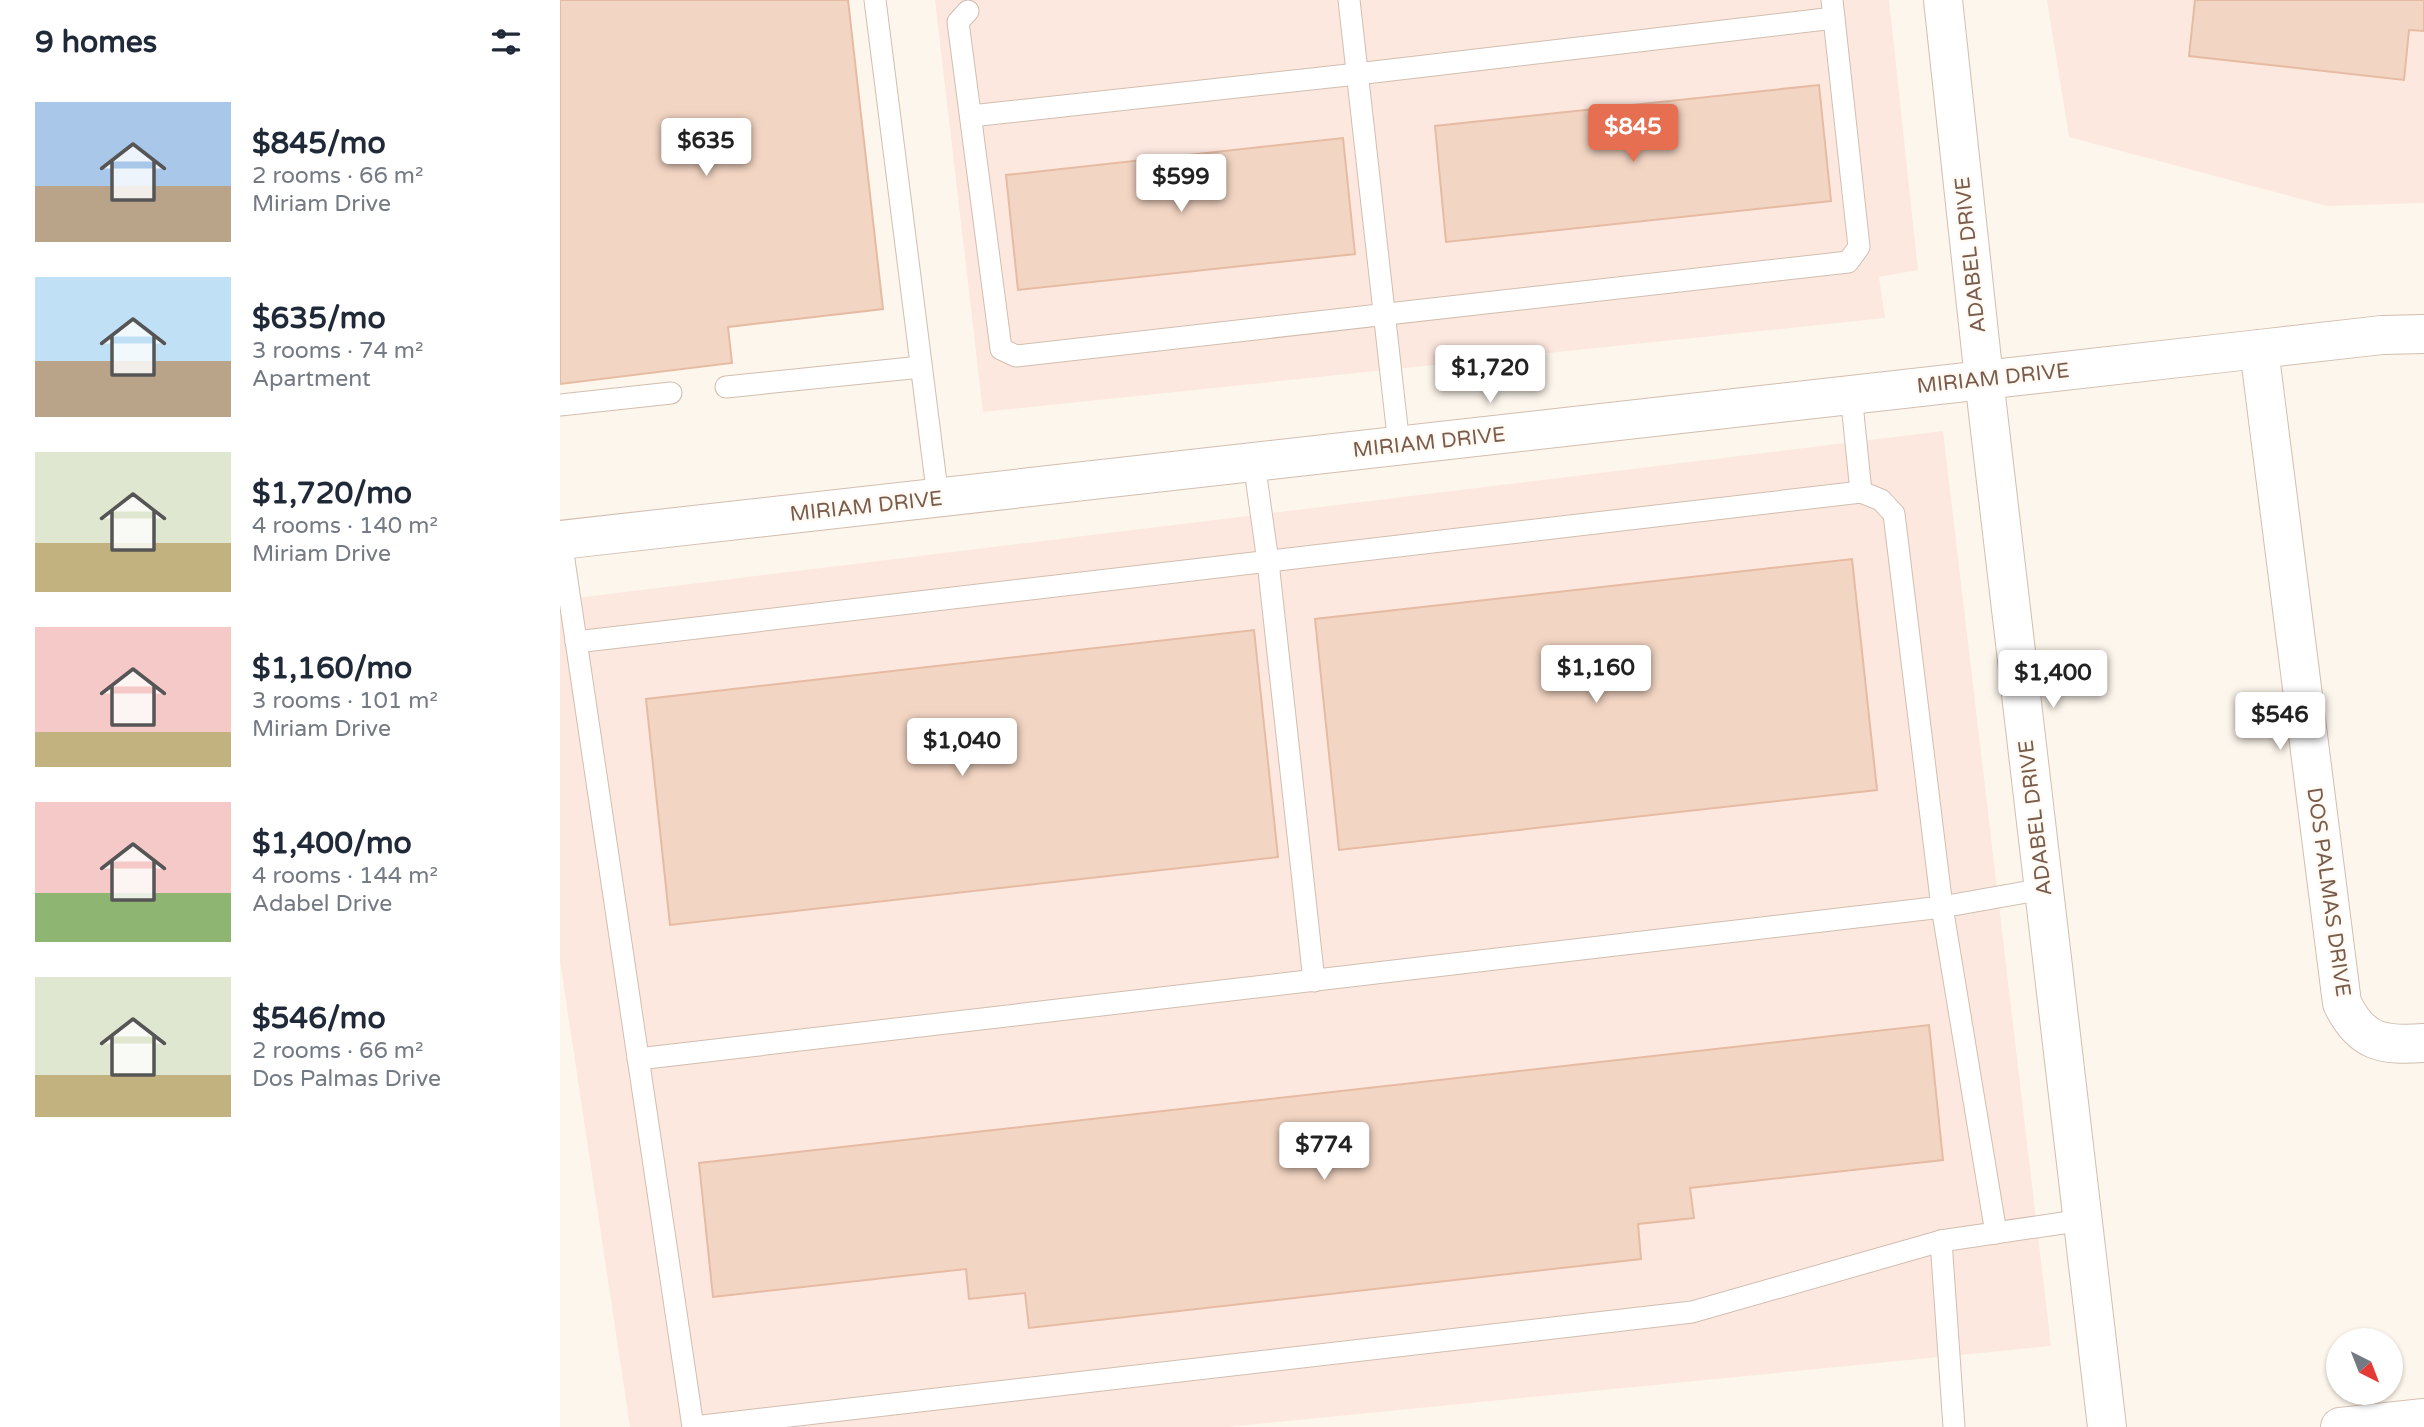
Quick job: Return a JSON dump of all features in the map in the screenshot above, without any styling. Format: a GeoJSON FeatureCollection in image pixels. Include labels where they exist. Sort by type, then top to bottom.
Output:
{"type":"FeatureCollection","features":[{"type":"Feature","properties":{"kind":"street","name":"ADABEL DRIVE"},"geometry":{"type":"LineString","coordinates":[[1943,0],[1984,379],[2107,1427]]}},
{"type":"Feature","properties":{"kind":"street","name":"MIRIAM DRIVE"},"geometry":{"type":"LineString","coordinates":[[560,540],[2382,335],[2424,334]]}},
{"type":"Feature","properties":{"kind":"street","name":"DOS PALMAS DRIVE"},"geometry":{"type":"LineString","coordinates":[[2259,349],[2342,1003],[2353,1025],[2371,1037],[2393,1045],[2424,1043]]}},
{"type":"Feature","properties":{"kind":"street"},"geometry":{"type":"LineString","coordinates":[[2340,1427],[2424,1418]]}},
{"type":"Feature","properties":{"kind":"lane"},"geometry":{"type":"LineString","coordinates":[[874,0],[937,498]]}},
{"type":"Feature","properties":{"kind":"lane"},"geometry":{"type":"LineString","coordinates":[[1349,0],[1399,445]]}},
{"type":"Feature","properties":{"kind":"lane"},"geometry":{"type":"LineString","coordinates":[[968,11],[958,22],[1001,349],[1016,356],[1847,262],[1859,247],[1833,9],[1357,74],[971,116]]}},
{"type":"Feature","properties":{"kind":"lane"},"geometry":{"type":"LineString","coordinates":[[726,387],[921,367]]}},
{"type":"Feature","properties":{"kind":"lane"},"geometry":{"type":"LineString","coordinates":[[560,405],[671,393]]}},
{"type":"Feature","properties":{"kind":"lane"},"geometry":{"type":"LineString","coordinates":[[1851,394],[1861,492]]}},
{"type":"Feature","properties":{"kind":"lane"},"geometry":{"type":"LineString","coordinates":[[1254,462],[1268,562],[1314,981]]}},
{"type":"Feature","properties":{"kind":"lane"},"geometry":{"type":"LineString","coordinates":[[576,642],[1861,492],[1881,500],[1894,514],[1942,907],[1996,1233]]}},
{"type":"Feature","properties":{"kind":"lane"},"geometry":{"type":"LineString","coordinates":[[560,540],[694,1427],[1692,1312],[1941,1241],[2082,1220]]}},
{"type":"Feature","properties":{"kind":"lane"},"geometry":{"type":"LineString","coordinates":[[638,1059],[1942,907],[2043,889]]}},
{"type":"Feature","properties":{"kind":"lane"},"geometry":{"type":"LineString","coordinates":[[1941,1241],[1954,1427]]}},
{"type":"Feature","properties":{"kind":"shaded area"},"geometry":{"type":"Polygon","coordinates":[[[935,0],[1889,0],[1918,270],[1879,277],[1885,318],[983,412],[935,0]]]}},
{"type":"Feature","properties":{"kind":"shaded area"},"geometry":{"type":"Polygon","coordinates":[[[2047,0],[2424,0],[2424,203],[2327,206],[2069,137],[2047,0]]]}},
{"type":"Feature","properties":{"kind":"shaded area"},"geometry":{"type":"Polygon","coordinates":[[[1943,431],[2051,1346],[1227,1427],[630,1427],[560,961],[560,600],[1943,431]]]}},
{"type":"Feature","properties":{"kind":"building"},"geometry":{"type":"Polygon","coordinates":[[[560,0],[848,0],[883,309],[728,327],[732,363],[560,384],[560,0]]]}},
{"type":"Feature","properties":{"kind":"building"},"geometry":{"type":"Polygon","coordinates":[[[2195,0],[2424,0],[2424,31],[2409,30],[2404,80],[2189,56],[2195,0]]]}},
{"type":"Feature","properties":{"kind":"building"},"geometry":{"type":"Polygon","coordinates":[[[1819,85],[1831,201],[1446,242],[1435,126],[1819,85]]]}},
{"type":"Feature","properties":{"kind":"building"},"geometry":{"type":"Polygon","coordinates":[[[1343,138],[1355,254],[1018,290],[1006,175],[1343,138]]]}},
{"type":"Feature","properties":{"kind":"building"},"geometry":{"type":"Polygon","coordinates":[[[1852,559],[1877,790],[1339,850],[1315,619],[1852,559]]]}},
{"type":"Feature","properties":{"kind":"building"},"geometry":{"type":"Polygon","coordinates":[[[1254,630],[1278,857],[670,925],[646,699],[1254,630]]]}},
{"type":"Feature","properties":{"kind":"building"},"geometry":{"type":"Polygon","coordinates":[[[1929,1025],[1943,1160],[1690,1188],[1694,1218],[1638,1224],[1641,1259],[1029,1328],[1025,1293],[969,1299],[966,1269],[713,1297],[699,1163],[1929,1025]]]}}]}
